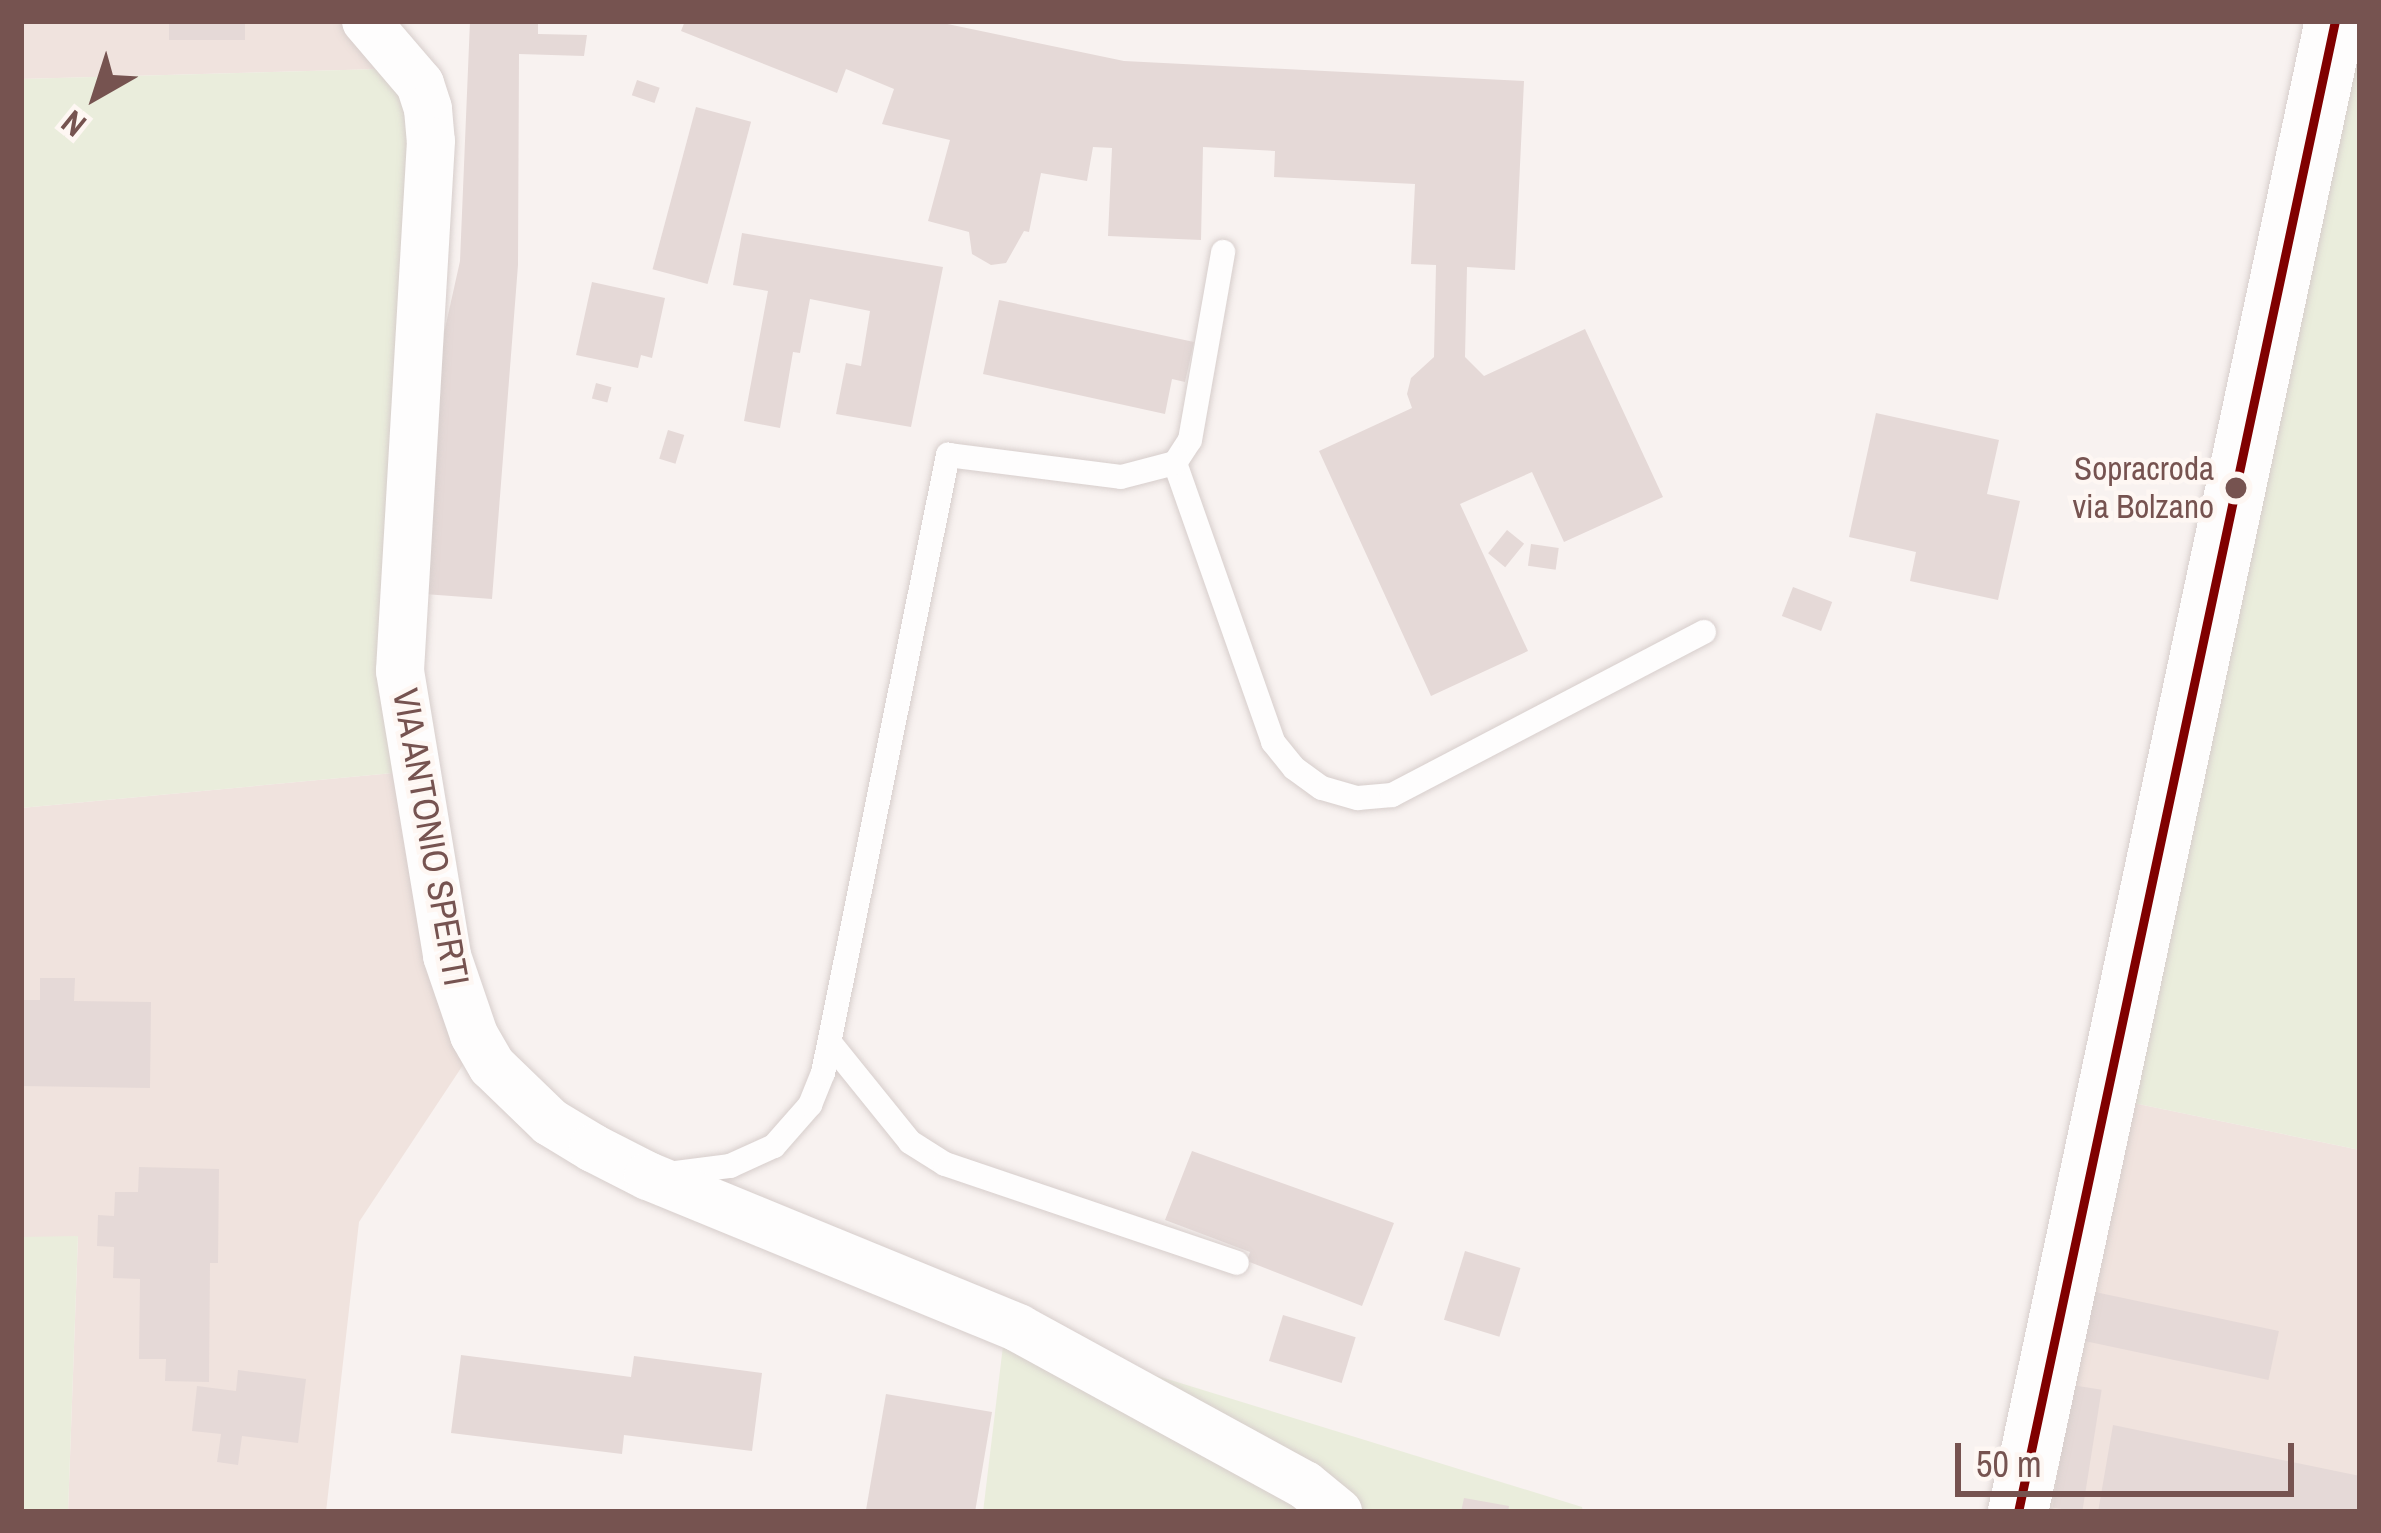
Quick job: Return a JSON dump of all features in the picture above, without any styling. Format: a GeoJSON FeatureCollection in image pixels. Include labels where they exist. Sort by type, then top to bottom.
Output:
{"type":"FeatureCollection","features":[{"type":"Feature","properties":{"kind":"street","name":"VIA ANTONIO SPERTI"},"geometry":{"type":"LineString","coordinates":[[366,21],[420,84],[428,109],[431,140],[400,670],[447,956],[474,1035],[518,1096],[564,1131],[648,1176],[1018,1328],[1305,1485],[1337,1512]]}},
{"type":"Feature","properties":{"kind":"street"},"geometry":{"type":"LineString","coordinates":[[2018,1512],[2336,21]]}},
{"type":"Feature","properties":{"kind":"lane"},"geometry":{"type":"LineString","coordinates":[[648,1176],[730,1166],[774,1145],[810,1105],[831,1044],[948,455],[1121,477],[1175,463],[1190,440],[1223,252]]}},
{"type":"Feature","properties":{"kind":"lane"},"geometry":{"type":"LineString","coordinates":[[1175,463],[1273,742],[1294,768],[1322,788],[1358,798],[1392,795],[1704,632]]}},
{"type":"Feature","properties":{"kind":"lane"},"geometry":{"type":"LineString","coordinates":[[831,1044],[910,1142],[945,1164],[1238,1263]]}},
{"type":"Feature","properties":{"kind":"shaded area"},"geometry":{"type":"Polygon","coordinates":[[[21,21],[342,21],[379,69],[21,79],[21,21]]]}},
{"type":"Feature","properties":{"kind":"shaded area"},"geometry":{"type":"Polygon","coordinates":[[[404,772],[467,1059],[359,1222],[326,1512],[68,1512],[78,1237],[21,1237],[21,808],[404,772]]]}},
{"type":"Feature","properties":{"kind":"shaded area"},"geometry":{"type":"Polygon","coordinates":[[[2085,1093],[2360,1150],[2360,1512],[1994,1512],[2085,1093]]]}},
{"type":"Feature","properties":{"kind":"green space"},"geometry":{"type":"Polygon","coordinates":[[[2360,21],[2360,1150],[2085,1093],[2360,21]]]}},
{"type":"Feature","properties":{"kind":"green space"},"geometry":{"type":"Polygon","coordinates":[[[379,69],[414,114],[404,772],[21,808],[21,79],[379,69]]]}},
{"type":"Feature","properties":{"kind":"green space"},"geometry":{"type":"Polygon","coordinates":[[[78,1236],[68,1512],[21,1512],[21,1237],[78,1236]]]}},
{"type":"Feature","properties":{"kind":"green space"},"geometry":{"type":"Polygon","coordinates":[[[1005,1329],[1582,1507],[1583,1512],[983,1512],[1005,1329]]]}},
{"type":"Feature","properties":{"kind":"building"},"geometry":{"type":"Polygon","coordinates":[[[169,21],[245,21],[245,40],[169,40],[169,21]]]}},
{"type":"Feature","properties":{"kind":"building"},"geometry":{"type":"Polygon","coordinates":[[[470,21],[538,21],[538,34],[587,35],[584,56],[519,54],[518,265],[492,599],[424,594],[444,333],[460,261],[470,21]]]}},
{"type":"Feature","properties":{"kind":"building"},"geometry":{"type":"Polygon","coordinates":[[[685,21],[933,21],[1124,61],[1524,81],[1515,270],[1467,267],[1465,357],[1484,376],[1585,329],[1663,497],[1564,542],[1532,472],[1460,504],[1528,651],[1431,696],[1319,451],[1412,408],[1407,394],[1411,378],[1434,357],[1436,265],[1411,264],[1415,184],[1274,177],[1275,151],[1203,147],[1201,240],[1108,236],[1112,148],[1093,147],[1087,181],[1041,173],[1029,232],[1024,231],[1006,263],[991,265],[972,254],[969,232],[928,221],[950,140],[882,124],[894,89],[846,69],[837,93],[681,31],[685,21]]]}},
{"type":"Feature","properties":{"kind":"building"},"geometry":{"type":"Polygon","coordinates":[[[637,80],[660,88],[654,103],[632,95],[637,80]]]}},
{"type":"Feature","properties":{"kind":"building"},"geometry":{"type":"Polygon","coordinates":[[[696,107],[751,122],[708,284],[653,269],[696,107]]]}},
{"type":"Feature","properties":{"kind":"building"},"geometry":{"type":"Polygon","coordinates":[[[742,233],[943,267],[911,427],[836,414],[846,363],[861,366],[870,311],[810,299],[800,353],[793,352],[780,428],[744,421],[768,291],[733,285],[742,233]]]}},
{"type":"Feature","properties":{"kind":"building"},"geometry":{"type":"Polygon","coordinates":[[[592,282],[665,298],[652,358],[641,355],[638,368],[576,355],[592,282]]]}},
{"type":"Feature","properties":{"kind":"building"},"geometry":{"type":"Polygon","coordinates":[[[999,300],[1194,342],[1185,382],[1172,379],[1165,414],[983,374],[999,300]]]}},
{"type":"Feature","properties":{"kind":"building"},"geometry":{"type":"Polygon","coordinates":[[[596,383],[611,387],[607,403],[592,398],[596,383]]]}},
{"type":"Feature","properties":{"kind":"building"},"geometry":{"type":"Polygon","coordinates":[[[1876,413],[1999,440],[1987,494],[2020,501],[1998,600],[1910,581],[1916,552],[1849,537],[1876,413]]]}},
{"type":"Feature","properties":{"kind":"building"},"geometry":{"type":"Polygon","coordinates":[[[668,430],[684,435],[675,464],[659,459],[668,430]]]}},
{"type":"Feature","properties":{"kind":"building"},"geometry":{"type":"Polygon","coordinates":[[[1507,530],[1524,544],[1505,567],[1488,553],[1507,530]]]}},
{"type":"Feature","properties":{"kind":"building"},"geometry":{"type":"Polygon","coordinates":[[[1531,544],[1559,548],[1556,570],[1528,566],[1531,544]]]}},
{"type":"Feature","properties":{"kind":"building"},"geometry":{"type":"Polygon","coordinates":[[[1793,587],[1832,602],[1821,631],[1782,616],[1793,587]]]}},
{"type":"Feature","properties":{"kind":"building"},"geometry":{"type":"Polygon","coordinates":[[[40,978],[75,978],[74,1001],[151,1002],[150,1088],[21,1086],[21,1000],[40,1000],[40,978]]]}},
{"type":"Feature","properties":{"kind":"building"},"geometry":{"type":"Polygon","coordinates":[[[1192,1151],[1394,1223],[1362,1306],[1247,1261],[1250,1252],[1165,1220],[1192,1151]]]}},
{"type":"Feature","properties":{"kind":"building"},"geometry":{"type":"Polygon","coordinates":[[[139,1167],[219,1169],[218,1263],[210,1263],[209,1382],[165,1381],[166,1359],[139,1359],[140,1279],[113,1278],[114,1247],[97,1246],[98,1215],[114,1216],[115,1192],[138,1192],[139,1167]]]}},
{"type":"Feature","properties":{"kind":"building"},"geometry":{"type":"Polygon","coordinates":[[[1465,1251],[1520,1268],[1499,1337],[1444,1320],[1465,1251]]]}},
{"type":"Feature","properties":{"kind":"building"},"geometry":{"type":"Polygon","coordinates":[[[2095,1292],[2279,1331],[2268,1380],[2085,1341],[2095,1292]]]}},
{"type":"Feature","properties":{"kind":"building"},"geometry":{"type":"Polygon","coordinates":[[[1283,1315],[1356,1337],[1342,1383],[1269,1361],[1283,1315]]]}},
{"type":"Feature","properties":{"kind":"building"},"geometry":{"type":"Polygon","coordinates":[[[461,1355],[631,1377],[634,1356],[762,1373],[752,1451],[624,1435],[622,1454],[451,1433],[461,1355]]]}},
{"type":"Feature","properties":{"kind":"building"},"geometry":{"type":"Polygon","coordinates":[[[238,1370],[306,1379],[298,1443],[242,1436],[238,1465],[217,1462],[221,1434],[192,1431],[197,1386],[236,1391],[238,1370]]]}},
{"type":"Feature","properties":{"kind":"building"},"geometry":{"type":"Polygon","coordinates":[[[2072,1385],[2102,1390],[2082,1512],[2053,1507],[2072,1385]]]}},
{"type":"Feature","properties":{"kind":"building"},"geometry":{"type":"Polygon","coordinates":[[[886,1394],[992,1412],[975,1512],[866,1510],[886,1394]]]}},
{"type":"Feature","properties":{"kind":"building"},"geometry":{"type":"Polygon","coordinates":[[[2113,1425],[2360,1476],[2360,1512],[2098,1512],[2113,1425]]]}},
{"type":"Feature","properties":{"kind":"building"},"geometry":{"type":"Polygon","coordinates":[[[1464,1498],[1509,1506],[1508,1512],[1461,1512],[1464,1498]]]}},
{"type":"Feature","properties":{"kind":"transit line"},"geometry":{"type":"LineString","coordinates":[[2018,1512],[2335,21]]}},
{"type":"Feature","properties":{"kind":"place","name":"Sopracroda via Bolzano"},"geometry":{"type":"Point","coordinates":[2236,488]}}]}
